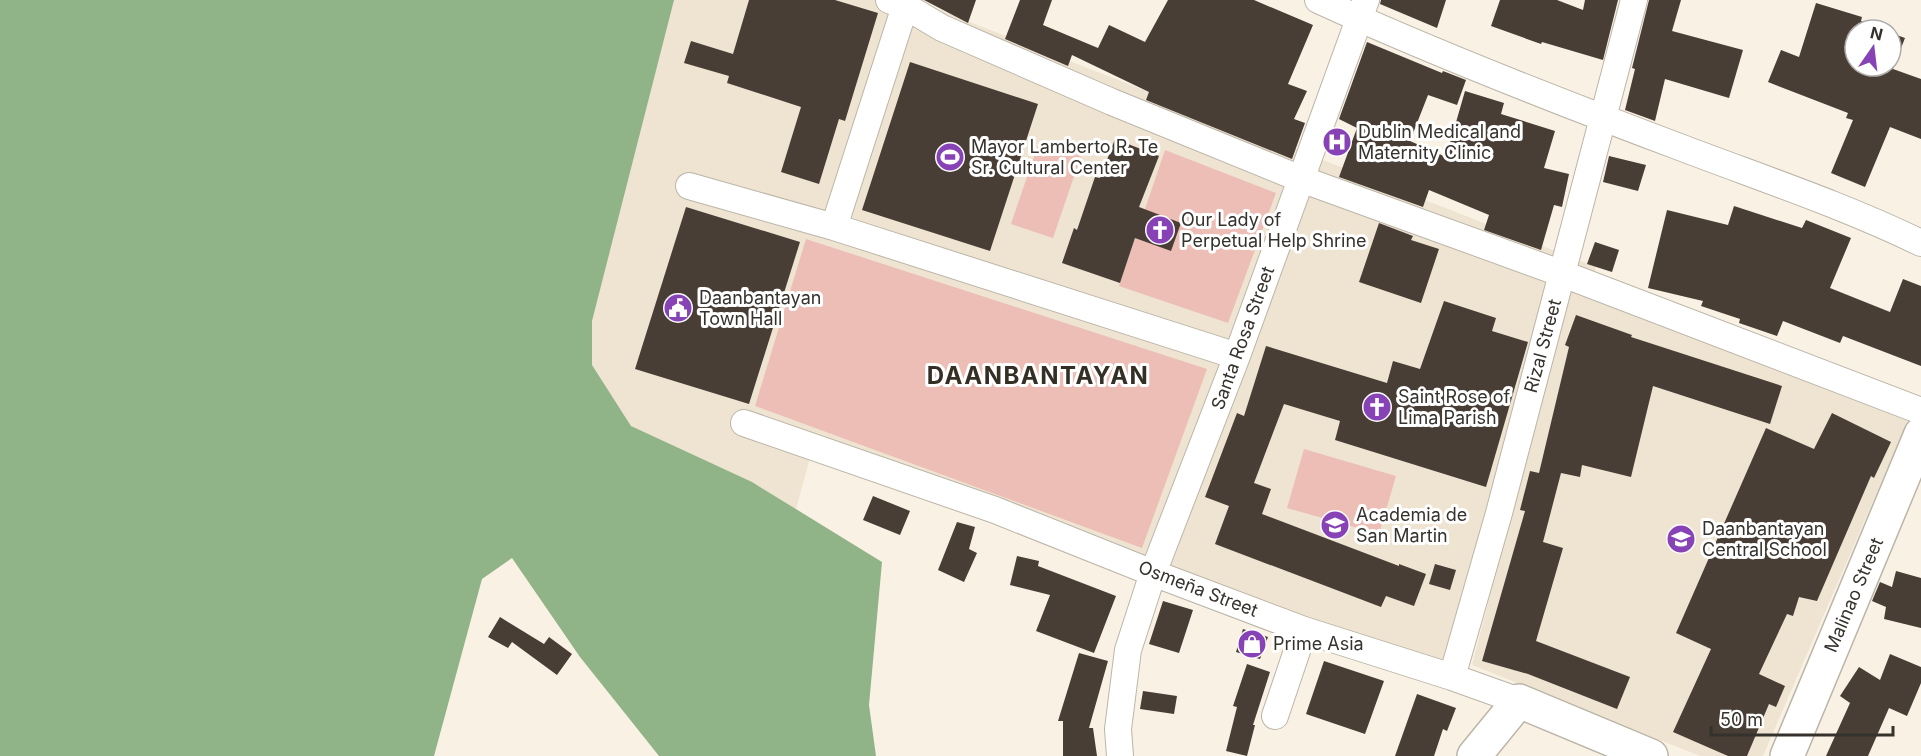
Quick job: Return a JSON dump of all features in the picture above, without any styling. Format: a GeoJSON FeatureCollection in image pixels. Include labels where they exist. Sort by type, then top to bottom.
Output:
{"type":"FeatureCollection","features":[{"type":"Feature","properties":{"kind":"main road","name":"Malinao Street"},"geometry":{"type":"LineString","coordinates":[[1787,756],[1921,434]]}},
{"type":"Feature","properties":{"kind":"main road"},"geometry":{"type":"LineString","coordinates":[[1474,756],[1519,701]]}},
{"type":"Feature","properties":{"kind":"main road","name":"Osmeña Street"},"geometry":{"type":"LineString","coordinates":[[1519,701],[1651,756]]}},
{"type":"Feature","properties":{"kind":"street"},"geometry":{"type":"LineString","coordinates":[[1318,0],[1363,9],[1603,119],[1807,196],[1921,243]]}},
{"type":"Feature","properties":{"kind":"street","name":"Rizal Street"},"geometry":{"type":"LineString","coordinates":[[1452,677],[1563,274],[1634,0]]}},
{"type":"Feature","properties":{"kind":"street"},"geometry":{"type":"LineString","coordinates":[[834,227],[900,2],[942,28],[1112,102],[1301,179],[1563,274],[1921,411]]}},
{"type":"Feature","properties":{"kind":"street","name":"Santa Rosa Street"},"geometry":{"type":"LineString","coordinates":[[1120,756],[1118,729],[1128,650],[1153,573],[1238,356],[1363,9]]}},
{"type":"Feature","properties":{"kind":"street"},"geometry":{"type":"LineString","coordinates":[[689,186],[834,227],[1238,356]]}},
{"type":"Feature","properties":{"kind":"street","name":"Osmeña Street"},"geometry":{"type":"LineString","coordinates":[[744,423],[995,510],[1304,630],[1519,701]]}},
{"type":"Feature","properties":{"kind":"street"},"geometry":{"type":"LineString","coordinates":[[1275,716],[1304,630]]}},
{"type":"Feature","properties":{"kind":"shaded area"},"geometry":{"type":"Polygon","coordinates":[[[0,0],[674,0],[592,321],[592,365],[631,426],[752,482],[882,562],[869,705],[876,756],[659,756],[580,657],[512,558],[482,579],[434,756],[0,756],[0,0]]]}},
{"type":"Feature","properties":{"kind":"shaded area"},"geometry":{"type":"Polygon","coordinates":[[[648,0],[914,0],[1596,267],[1586,298],[1911,413],[1763,756],[1700,756],[1472,665],[1492,588],[1460,688],[813,447],[796,509],[631,426],[592,365],[567,267],[648,0]]]}},
{"type":"Feature","properties":{"kind":"shaded area"},"geometry":{"type":"Polygon","coordinates":[[[1039,142],[1081,156],[1053,238],[1011,224],[1039,142]]]}},
{"type":"Feature","properties":{"kind":"shaded area"},"geometry":{"type":"Polygon","coordinates":[[[1165,150],[1276,193],[1228,323],[1119,286],[1165,150]]]}},
{"type":"Feature","properties":{"kind":"shaded area"},"geometry":{"type":"Polygon","coordinates":[[[806,239],[1207,369],[1142,548],[755,406],[806,239]]]}},
{"type":"Feature","properties":{"kind":"shaded area"},"geometry":{"type":"Polygon","coordinates":[[[1304,449],[1396,476],[1379,534],[1287,508],[1304,449]]]}},
{"type":"Feature","properties":{"kind":"building"},"geometry":{"type":"Polygon","coordinates":[[[749,0],[835,0],[878,13],[845,121],[839,119],[819,184],[781,172],[801,107],[727,83],[729,76],[684,63],[691,41],[733,54],[749,0]]]}},
{"type":"Feature","properties":{"kind":"building"},"geometry":{"type":"Polygon","coordinates":[[[924,0],[976,0],[968,23],[924,0]]]}},
{"type":"Feature","properties":{"kind":"building"},"geometry":{"type":"Polygon","coordinates":[[[1020,0],[1052,0],[1043,25],[1098,48],[1109,25],[1145,42],[1168,0],[1254,0],[1313,25],[1288,84],[1307,91],[1294,119],[1305,123],[1292,159],[1146,100],[1149,92],[1072,55],[1068,66],[1005,39],[1020,0]]]}},
{"type":"Feature","properties":{"kind":"building"},"geometry":{"type":"Polygon","coordinates":[[[1381,0],[1446,0],[1437,28],[1380,4],[1381,0]]]}},
{"type":"Feature","properties":{"kind":"building"},"geometry":{"type":"Polygon","coordinates":[[[1500,0],[1557,0],[1583,10],[1585,0],[1618,0],[1603,60],[1542,42],[1541,44],[1491,26],[1500,0]]]}},
{"type":"Feature","properties":{"kind":"building"},"geometry":{"type":"Polygon","coordinates":[[[1649,0],[1681,0],[1672,31],[1743,50],[1729,98],[1665,79],[1655,121],[1625,110],[1635,69],[1632,68],[1649,0]]]}},
{"type":"Feature","properties":{"kind":"building"},"geometry":{"type":"Polygon","coordinates":[[[1816,3],[1862,17],[1843,18],[1843,78],[1903,78],[1903,73],[1921,79],[1921,139],[1890,127],[1865,187],[1831,173],[1853,120],[1846,118],[1848,113],[1768,82],[1781,50],[1799,57],[1816,3]]]}},
{"type":"Feature","properties":{"kind":"building"},"geometry":{"type":"Polygon","coordinates":[[[1367,42],[1442,73],[1443,71],[1466,80],[1457,105],[1428,95],[1410,141],[1446,157],[1465,91],[1504,103],[1501,114],[1555,131],[1544,168],[1569,174],[1562,207],[1554,205],[1541,250],[1484,230],[1489,215],[1429,190],[1423,207],[1339,177],[1357,128],[1339,119],[1367,42]]]}},
{"type":"Feature","properties":{"kind":"building","name":"Mayor Lamberto R. Te Sr. Cultural Center"},"geometry":{"type":"Polygon","coordinates":[[[910,62],[1038,104],[990,251],[862,210],[910,62]]]}},
{"type":"Feature","properties":{"kind":"building"},"geometry":{"type":"Polygon","coordinates":[[[1115,139],[1159,156],[1139,207],[1181,223],[1171,251],[1135,238],[1120,283],[1062,263],[1074,228],[1077,230],[1095,177],[1100,178],[1115,139]]]}},
{"type":"Feature","properties":{"kind":"building"},"geometry":{"type":"Polygon","coordinates":[[[1609,156],[1646,165],[1638,191],[1603,182],[1609,156]]]}},
{"type":"Feature","properties":{"kind":"building"},"geometry":{"type":"Polygon","coordinates":[[[1734,206],[1802,228],[1806,220],[1851,238],[1830,288],[1890,312],[1903,279],[1921,286],[1921,366],[1843,336],[1840,343],[1783,321],[1777,336],[1739,323],[1740,319],[1701,306],[1703,301],[1648,288],[1667,210],[1728,225],[1734,206]]]}},
{"type":"Feature","properties":{"kind":"building","name":"Daanbantayan Town Hall"},"geometry":{"type":"Polygon","coordinates":[[[686,207],[800,242],[749,404],[635,369],[686,207]]]}},
{"type":"Feature","properties":{"kind":"building"},"geometry":{"type":"Polygon","coordinates":[[[1379,223],[1413,236],[1411,240],[1439,249],[1421,303],[1359,282],[1379,223]]]}},
{"type":"Feature","properties":{"kind":"building"},"geometry":{"type":"Polygon","coordinates":[[[1595,242],[1619,250],[1612,272],[1587,264],[1595,242]]]}},
{"type":"Feature","properties":{"kind":"building"},"geometry":{"type":"Polygon","coordinates":[[[1444,301],[1496,318],[1492,331],[1528,342],[1486,487],[1335,440],[1340,421],[1284,404],[1254,483],[1271,489],[1262,514],[1426,574],[1414,606],[1386,596],[1381,607],[1215,544],[1229,506],[1205,497],[1237,413],[1244,416],[1266,346],[1387,383],[1393,361],[1420,369],[1444,301]]]}},
{"type":"Feature","properties":{"kind":"building"},"geometry":{"type":"Polygon","coordinates":[[[1576,315],[1632,335],[1631,337],[1782,386],[1770,424],[1653,386],[1631,477],[1582,465],[1580,477],[1561,473],[1543,542],[1563,548],[1536,641],[1630,677],[1617,709],[1528,674],[1482,661],[1525,511],[1520,510],[1530,471],[1539,473],[1569,347],[1565,345],[1576,315]]]}},
{"type":"Feature","properties":{"kind":"building"},"geometry":{"type":"Polygon","coordinates":[[[1832,413],[1891,442],[1874,478],[1871,476],[1817,601],[1799,597],[1793,616],[1787,614],[1759,674],[1785,686],[1776,707],[1769,704],[1747,756],[1728,756],[1673,732],[1711,649],[1676,633],[1766,428],[1814,449],[1832,413]]]}},
{"type":"Feature","properties":{"kind":"building"},"geometry":{"type":"Polygon","coordinates":[[[873,496],[910,511],[900,535],[863,520],[873,496]]]}},
{"type":"Feature","properties":{"kind":"building"},"geometry":{"type":"Polygon","coordinates":[[[957,522],[975,527],[969,549],[977,553],[964,582],[938,570],[957,522]]]}},
{"type":"Feature","properties":{"kind":"building"},"geometry":{"type":"Polygon","coordinates":[[[1017,556],[1039,561],[1038,566],[1116,596],[1094,653],[1036,631],[1050,595],[1010,585],[1017,556]]]}},
{"type":"Feature","properties":{"kind":"building"},"geometry":{"type":"Polygon","coordinates":[[[1435,564],[1456,570],[1450,590],[1429,584],[1435,564]]]}},
{"type":"Feature","properties":{"kind":"building"},"geometry":{"type":"Polygon","coordinates":[[[1896,571],[1921,578],[1921,628],[1884,619],[1886,607],[1872,601],[1880,582],[1892,587],[1896,571]]]}},
{"type":"Feature","properties":{"kind":"building"},"geometry":{"type":"Polygon","coordinates":[[[1163,601],[1193,610],[1179,653],[1149,644],[1163,601]]]}},
{"type":"Feature","properties":{"kind":"building"},"geometry":{"type":"Polygon","coordinates":[[[500,617],[544,644],[549,637],[572,654],[557,675],[512,642],[508,648],[488,637],[500,617]]]}},
{"type":"Feature","properties":{"kind":"building","name":"Prime Asia"},"geometry":{"type":"Polygon","coordinates":[[[1243,629],[1268,637],[1260,659],[1236,652],[1243,629]]]}},
{"type":"Feature","properties":{"kind":"building"},"geometry":{"type":"Polygon","coordinates":[[[1079,653],[1108,661],[1089,728],[1093,728],[1097,756],[1063,756],[1063,721],[1058,721],[1079,653]]]}},
{"type":"Feature","properties":{"kind":"building"},"geometry":{"type":"Polygon","coordinates":[[[1890,654],[1921,667],[1921,683],[1907,716],[1889,708],[1868,756],[1826,756],[1850,703],[1840,696],[1859,667],[1880,680],[1890,654]]]}},
{"type":"Feature","properties":{"kind":"building"},"geometry":{"type":"Polygon","coordinates":[[[1324,661],[1384,681],[1365,734],[1306,714],[1324,661]]]}},
{"type":"Feature","properties":{"kind":"building"},"geometry":{"type":"Polygon","coordinates":[[[1247,664],[1270,672],[1253,725],[1255,725],[1247,756],[1226,751],[1237,707],[1233,706],[1247,664]]]}},
{"type":"Feature","properties":{"kind":"building"},"geometry":{"type":"Polygon","coordinates":[[[1143,691],[1177,696],[1174,714],[1140,709],[1143,691]]]}},
{"type":"Feature","properties":{"kind":"building"},"geometry":{"type":"Polygon","coordinates":[[[1417,694],[1456,708],[1447,731],[1443,729],[1434,756],[1395,756],[1417,694]]]}},
{"type":"Feature","properties":{"kind":"place","name":"Dublin Medical and Maternity Clinic"},"geometry":{"type":"Point","coordinates":[1337,142]}},
{"type":"Feature","properties":{"kind":"place","name":"Mayor Lamberto R. Te Sr. Cultural Center"},"geometry":{"type":"Point","coordinates":[950,157]}},
{"type":"Feature","properties":{"kind":"place","name":"Our Lady of Perpetual Help Shrine"},"geometry":{"type":"Point","coordinates":[1160,230]}},
{"type":"Feature","properties":{"kind":"place","name":"Daanbantayan Town Hall"},"geometry":{"type":"Point","coordinates":[678,308]}},
{"type":"Feature","properties":{"kind":"place","name":"Saint Rose of Lima Parish"},"geometry":{"type":"Point","coordinates":[1377,407]}},
{"type":"Feature","properties":{"kind":"place","name":"Academia de San Martin"},"geometry":{"type":"Point","coordinates":[1335,525]}},
{"type":"Feature","properties":{"kind":"place","name":"Daanbantayan Central School"},"geometry":{"type":"Point","coordinates":[1681,539]}},
{"type":"Feature","properties":{"kind":"place","name":"Prime Asia"},"geometry":{"type":"Point","coordinates":[1252,644]}},
{"type":"Feature","properties":{"kind":"district","name":"DAANBANTAYAN"},"geometry":{"type":"Point","coordinates":[1038,376]}}]}
